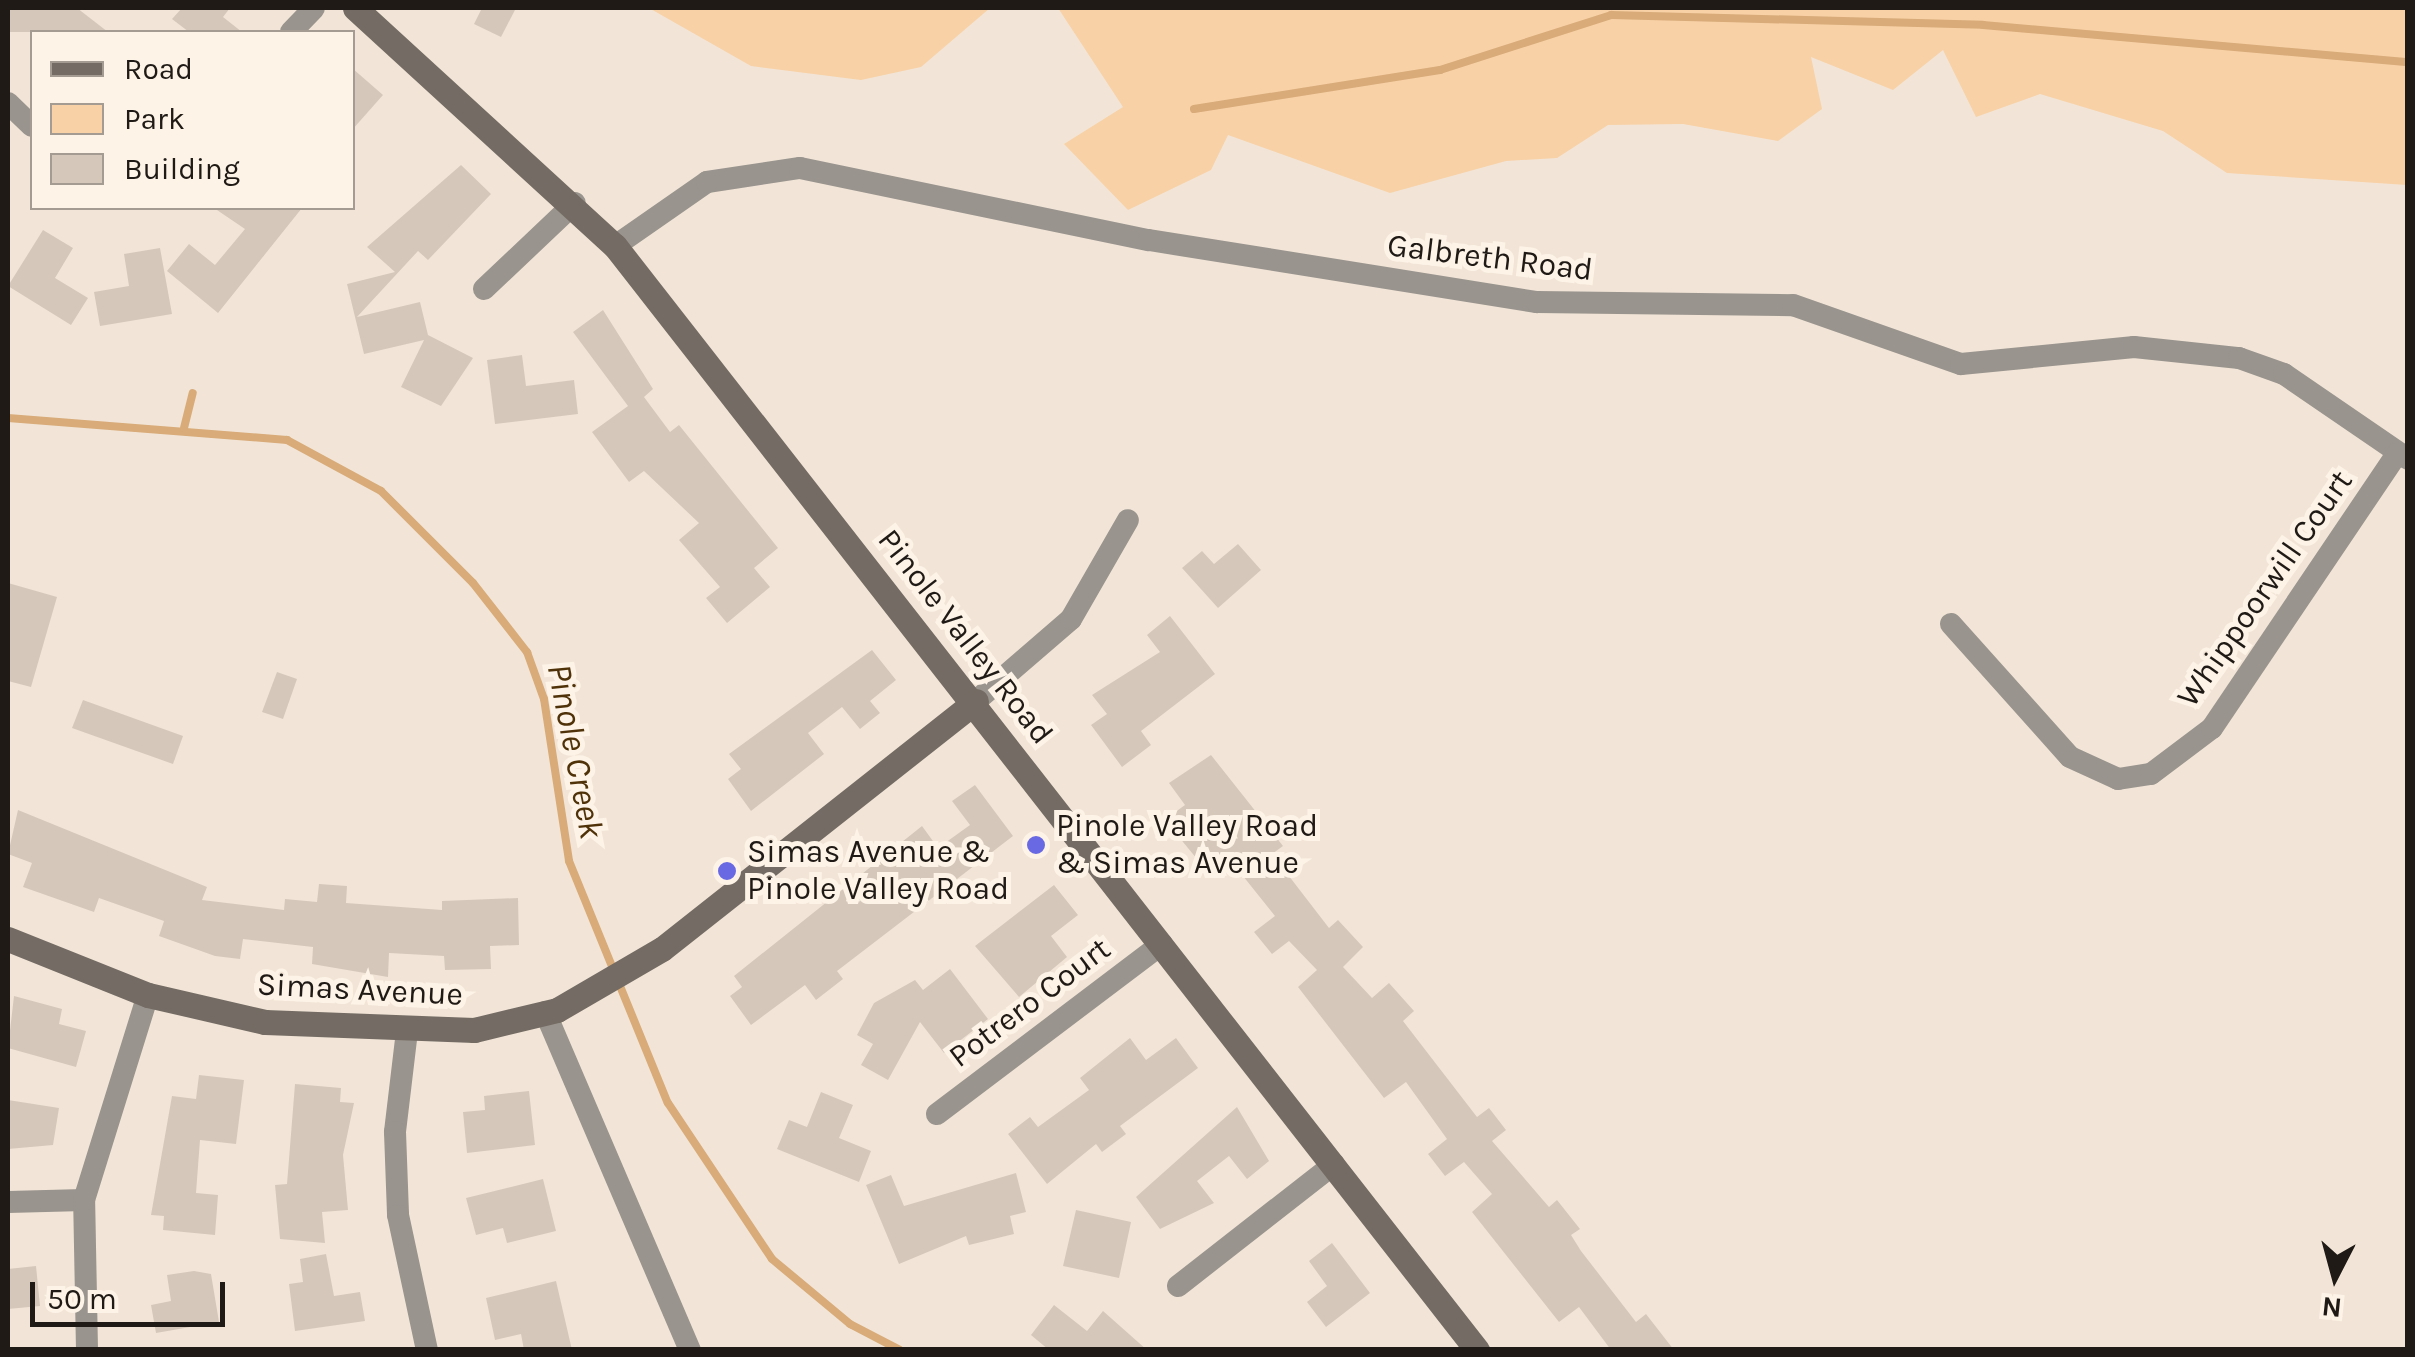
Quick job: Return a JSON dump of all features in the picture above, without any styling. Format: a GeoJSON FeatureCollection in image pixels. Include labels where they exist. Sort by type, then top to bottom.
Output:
{"type":"FeatureCollection","features":[{"type":"Feature","properties":{"kind":"main road","name":"Pinole Valley Road"},"geometry":{"type":"LineString","coordinates":[[355,8],[575,203],[614,246],[976,701],[1477,1350]]}},
{"type":"Feature","properties":{"kind":"main road","name":"Simas Avenue"},"geometry":{"type":"LineString","coordinates":[[8,939],[148,995],[265,1022],[407,1031],[474,1030],[551,1011],[662,949],[976,701]]}},
{"type":"Feature","properties":{"kind":"street"},"geometry":{"type":"LineString","coordinates":[[293,30],[314,8]]}},
{"type":"Feature","properties":{"kind":"street"},"geometry":{"type":"LineString","coordinates":[[8,103],[30,124]]}},
{"type":"Feature","properties":{"kind":"street","name":"Galbreth Road"},"geometry":{"type":"LineString","coordinates":[[614,246],[707,182],[800,168],[1148,240],[1537,302],[1793,305],[1961,364],[2134,347],[2238,358],[2284,374],[2402,456]]}},
{"type":"Feature","properties":{"kind":"street"},"geometry":{"type":"LineString","coordinates":[[484,289],[575,203]]}},
{"type":"Feature","properties":{"kind":"street","name":"Whippoorwill Court"},"geometry":{"type":"LineString","coordinates":[[1951,624],[2070,757],[2118,780],[2151,774],[2212,728],[2402,456]]}},
{"type":"Feature","properties":{"kind":"street","name":"Simas Avenue"},"geometry":{"type":"LineString","coordinates":[[976,701],[1070,620],[1128,520]]}},
{"type":"Feature","properties":{"kind":"street","name":"Potrero Court"},"geometry":{"type":"LineString","coordinates":[[937,1114],[1162,944]]}},
{"type":"Feature","properties":{"kind":"street"},"geometry":{"type":"LineString","coordinates":[[87,1350],[84,1200],[148,995]]}},
{"type":"Feature","properties":{"kind":"street"},"geometry":{"type":"LineString","coordinates":[[551,1011],[690,1350]]}},
{"type":"Feature","properties":{"kind":"street"},"geometry":{"type":"LineString","coordinates":[[407,1031],[395,1132],[398,1215],[427,1350]]}},
{"type":"Feature","properties":{"kind":"street"},"geometry":{"type":"LineString","coordinates":[[1178,1286],[1334,1164]]}},
{"type":"Feature","properties":{"kind":"street"},"geometry":{"type":"LineString","coordinates":[[8,1202],[84,1200]]}},
{"type":"Feature","properties":{"kind":"green space"},"geometry":{"type":"Polygon","coordinates":[[[649,8],[990,8],[921,67],[861,80],[751,66],[649,8]]]}},
{"type":"Feature","properties":{"kind":"green space"},"geometry":{"type":"Polygon","coordinates":[[[1058,8],[2407,8],[2407,185],[2227,173],[2163,131],[2040,94],[1976,117],[1943,50],[1893,90],[1811,57],[1822,109],[1778,141],[1683,124],[1608,125],[1557,158],[1506,161],[1390,193],[1228,135],[1211,170],[1128,210],[1064,144],[1123,107],[1058,8]]]}},
{"type":"Feature","properties":{"kind":"building"},"geometry":{"type":"Polygon","coordinates":[[[8,8],[77,8],[105,30],[30,30],[8,32],[8,8]]]}},
{"type":"Feature","properties":{"kind":"building"},"geometry":{"type":"Polygon","coordinates":[[[182,8],[230,8],[223,17],[239,30],[186,30],[172,19],[182,8]]]}},
{"type":"Feature","properties":{"kind":"building"},"geometry":{"type":"Polygon","coordinates":[[[482,8],[516,8],[501,37],[474,24],[482,8]]]}},
{"type":"Feature","properties":{"kind":"building"},"geometry":{"type":"Polygon","coordinates":[[[355,71],[383,95],[355,127],[355,71]]]}},
{"type":"Feature","properties":{"kind":"building"},"geometry":{"type":"Polygon","coordinates":[[[461,165],[491,194],[428,260],[418,251],[357,317],[420,302],[428,335],[473,358],[441,406],[401,387],[424,340],[364,354],[347,284],[395,272],[367,247],[461,165]]]}},
{"type":"Feature","properties":{"kind":"building"},"geometry":{"type":"Polygon","coordinates":[[[217,210],[300,210],[218,313],[167,271],[189,244],[215,265],[245,229],[217,210]]]}},
{"type":"Feature","properties":{"kind":"building"},"geometry":{"type":"Polygon","coordinates":[[[43,230],[73,248],[55,278],[88,298],[71,325],[8,286],[43,230]]]}},
{"type":"Feature","properties":{"kind":"building"},"geometry":{"type":"Polygon","coordinates":[[[160,248],[172,314],[100,326],[94,292],[129,286],[124,254],[160,248]]]}},
{"type":"Feature","properties":{"kind":"building"},"geometry":{"type":"Polygon","coordinates":[[[603,310],[653,389],[644,397],[670,432],[679,425],[778,548],[754,568],[770,587],[727,623],[706,598],[720,587],[679,540],[699,523],[644,471],[629,482],[592,432],[628,406],[573,332],[603,310]]]}},
{"type":"Feature","properties":{"kind":"building"},"geometry":{"type":"Polygon","coordinates":[[[522,355],[526,386],[574,380],[578,414],[495,424],[487,360],[522,355]]]}},
{"type":"Feature","properties":{"kind":"building"},"geometry":{"type":"Polygon","coordinates":[[[1238,544],[1261,570],[1218,608],[1182,568],[1202,551],[1214,564],[1238,544]]]}},
{"type":"Feature","properties":{"kind":"building"},"geometry":{"type":"Polygon","coordinates":[[[8,583],[57,597],[31,687],[8,681],[8,583]]]}},
{"type":"Feature","properties":{"kind":"building"},"geometry":{"type":"Polygon","coordinates":[[[1170,616],[1215,674],[1141,731],[1151,745],[1122,767],[1091,725],[1107,714],[1092,695],[1160,652],[1147,635],[1170,616]]]}},
{"type":"Feature","properties":{"kind":"building"},"geometry":{"type":"Polygon","coordinates":[[[872,650],[896,680],[870,701],[880,713],[860,729],[842,707],[808,733],[824,754],[751,811],[728,779],[741,769],[729,754],[872,650]]]}},
{"type":"Feature","properties":{"kind":"building"},"geometry":{"type":"Polygon","coordinates":[[[277,672],[297,679],[283,719],[262,712],[277,672]]]}},
{"type":"Feature","properties":{"kind":"building"},"geometry":{"type":"Polygon","coordinates":[[[83,700],[183,736],[173,764],[72,728],[83,700]]]}},
{"type":"Feature","properties":{"kind":"building"},"geometry":{"type":"Polygon","coordinates":[[[1211,755],[1283,846],[1272,854],[1329,928],[1338,920],[1363,947],[1343,967],[1372,998],[1389,983],[1414,1011],[1403,1021],[1477,1117],[1489,1108],[1506,1130],[1492,1141],[1549,1207],[1557,1200],[1580,1229],[1571,1235],[1581,1251],[1636,1322],[1646,1314],[1674,1350],[1611,1350],[1579,1307],[1559,1322],[1472,1212],[1492,1194],[1464,1162],[1445,1176],[1428,1154],[1447,1139],[1406,1082],[1384,1098],[1298,987],[1317,970],[1289,941],[1272,954],[1254,932],[1275,916],[1230,862],[1211,876],[1183,842],[1167,818],[1185,805],[1169,783],[1211,755]]]}},
{"type":"Feature","properties":{"kind":"building"},"geometry":{"type":"Polygon","coordinates":[[[975,785],[1013,836],[837,971],[843,979],[816,1000],[805,985],[751,1025],[730,996],[742,987],[734,976],[922,826],[938,848],[970,825],[952,801],[975,785]]]}},
{"type":"Feature","properties":{"kind":"building"},"geometry":{"type":"Polygon","coordinates":[[[18,810],[207,887],[202,900],[284,910],[285,899],[317,902],[319,884],[347,886],[346,903],[442,910],[442,901],[518,898],[519,945],[490,946],[491,969],[445,970],[444,956],[389,953],[388,977],[312,964],[313,947],[243,939],[240,959],[215,956],[159,936],[164,921],[99,898],[94,912],[23,887],[32,863],[8,854],[18,810]]]}},
{"type":"Feature","properties":{"kind":"building"},"geometry":{"type":"Polygon","coordinates":[[[1054,885],[1078,915],[1051,936],[1067,957],[1019,997],[975,946],[1054,885]]]}},
{"type":"Feature","properties":{"kind":"building"},"geometry":{"type":"Polygon","coordinates":[[[950,969],[988,1019],[944,1053],[920,1022],[888,1080],[861,1065],[873,1044],[857,1035],[874,1003],[915,980],[923,990],[950,969]]]}},
{"type":"Feature","properties":{"kind":"building"},"geometry":{"type":"Polygon","coordinates":[[[14,996],[62,1009],[59,1024],[86,1031],[76,1067],[8,1048],[14,996]]]}},
{"type":"Feature","properties":{"kind":"building"},"geometry":{"type":"Polygon","coordinates":[[[1130,1038],[1146,1060],[1176,1038],[1198,1068],[1120,1126],[1126,1134],[1102,1152],[1096,1144],[1047,1184],[1008,1134],[1030,1117],[1038,1127],[1089,1090],[1080,1078],[1130,1038]]]}},
{"type":"Feature","properties":{"kind":"building"},"geometry":{"type":"Polygon","coordinates":[[[199,1075],[244,1080],[236,1144],[200,1140],[196,1193],[218,1195],[215,1235],[163,1230],[164,1216],[151,1215],[172,1096],[196,1099],[199,1075]]]}},
{"type":"Feature","properties":{"kind":"building"},"geometry":{"type":"Polygon","coordinates":[[[295,1084],[341,1088],[340,1102],[354,1103],[343,1155],[348,1210],[322,1212],[325,1243],[280,1239],[275,1185],[287,1184],[295,1084]]]}},
{"type":"Feature","properties":{"kind":"building"},"geometry":{"type":"Polygon","coordinates":[[[529,1091],[535,1145],[467,1153],[463,1112],[485,1110],[484,1096],[529,1091]]]}},
{"type":"Feature","properties":{"kind":"building"},"geometry":{"type":"Polygon","coordinates":[[[821,1092],[853,1105],[839,1138],[871,1151],[859,1182],[777,1149],[789,1120],[807,1127],[821,1092]]]}},
{"type":"Feature","properties":{"kind":"building"},"geometry":{"type":"Polygon","coordinates":[[[8,1100],[59,1108],[53,1145],[8,1149],[8,1100]]]}},
{"type":"Feature","properties":{"kind":"building"},"geometry":{"type":"Polygon","coordinates":[[[1237,1107],[1269,1161],[1247,1179],[1229,1156],[1197,1181],[1214,1203],[1160,1229],[1136,1197],[1237,1107]]]}},
{"type":"Feature","properties":{"kind":"building"},"geometry":{"type":"Polygon","coordinates":[[[1016,1173],[1026,1212],[1010,1216],[1014,1234],[969,1245],[966,1236],[899,1264],[866,1185],[891,1175],[904,1206],[1016,1173]]]}},
{"type":"Feature","properties":{"kind":"building"},"geometry":{"type":"Polygon","coordinates":[[[543,1179],[556,1231],[507,1243],[503,1228],[476,1235],[466,1198],[543,1179]]]}},
{"type":"Feature","properties":{"kind":"building"},"geometry":{"type":"Polygon","coordinates":[[[1076,1210],[1131,1222],[1119,1278],[1063,1266],[1076,1210]]]}},
{"type":"Feature","properties":{"kind":"building"},"geometry":{"type":"Polygon","coordinates":[[[1332,1243],[1370,1293],[1326,1327],[1307,1302],[1327,1286],[1309,1261],[1332,1243]]]}},
{"type":"Feature","properties":{"kind":"building"},"geometry":{"type":"Polygon","coordinates":[[[326,1254],[334,1296],[360,1292],[365,1321],[295,1331],[289,1284],[303,1282],[300,1259],[326,1254]]]}},
{"type":"Feature","properties":{"kind":"building"},"geometry":{"type":"Polygon","coordinates":[[[36,1266],[40,1306],[8,1309],[8,1269],[36,1266]]]}},
{"type":"Feature","properties":{"kind":"building"},"geometry":{"type":"Polygon","coordinates":[[[194,1271],[211,1274],[219,1322],[156,1333],[151,1305],[171,1301],[167,1275],[194,1271]]]}},
{"type":"Feature","properties":{"kind":"building"},"geometry":{"type":"Polygon","coordinates":[[[556,1281],[572,1350],[524,1350],[521,1334],[495,1340],[486,1298],[556,1281]]]}},
{"type":"Feature","properties":{"kind":"building"},"geometry":{"type":"Polygon","coordinates":[[[1054,1305],[1087,1331],[1103,1311],[1147,1350],[1049,1350],[1031,1335],[1054,1305]]]}},
{"type":"Feature","properties":{"kind":"waterway"},"geometry":{"type":"LineString","coordinates":[[1194,109],[1440,70],[1611,15],[1983,25],[2408,62]]}},
{"type":"Feature","properties":{"kind":"waterway"},"geometry":{"type":"LineString","coordinates":[[184,428],[193,393]]}},
{"type":"Feature","properties":{"kind":"waterway","name":"Pinole Creek"},"geometry":{"type":"LineString","coordinates":[[8,418],[287,440],[381,491],[473,583],[527,652],[544,699],[569,861],[668,1103],[772,1259],[850,1324],[900,1350]]}},
{"type":"Feature","properties":{"kind":"place","name":"Pinole Valley Road & Simas Avenue"},"geometry":{"type":"Point","coordinates":[1036,845]}},
{"type":"Feature","properties":{"kind":"place","name":"Simas Avenue & Pinole Valley Road"},"geometry":{"type":"Point","coordinates":[727,871]}}]}
